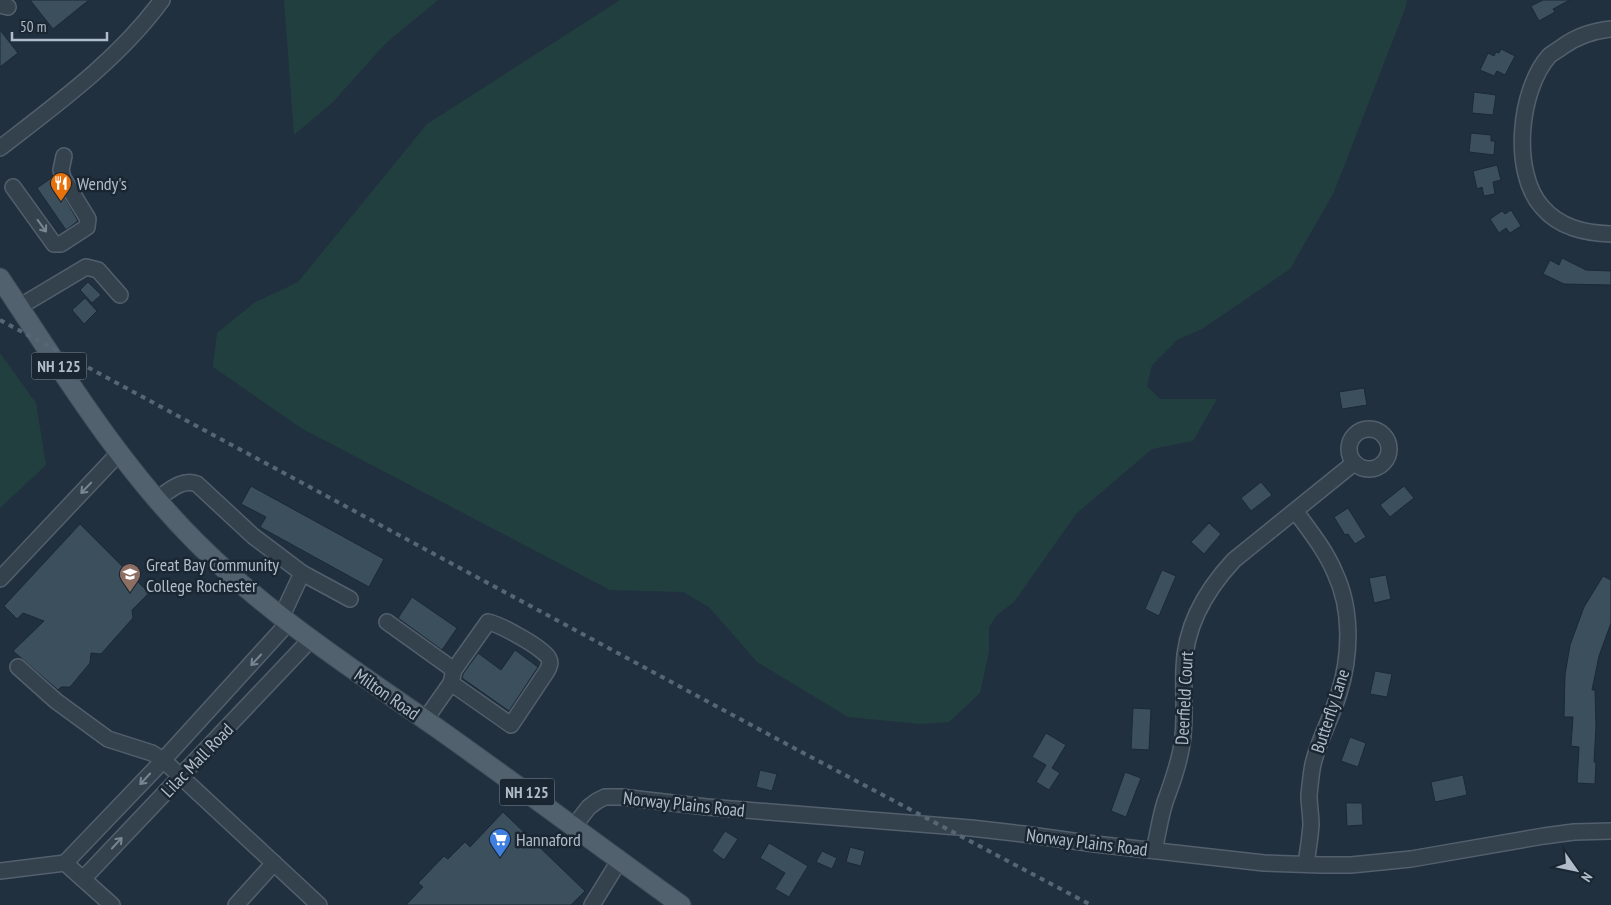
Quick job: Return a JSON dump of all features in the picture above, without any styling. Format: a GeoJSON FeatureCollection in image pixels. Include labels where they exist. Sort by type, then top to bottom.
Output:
{"type":"FeatureCollection","features":[{"type":"Feature","properties":{"kind":"main road","name":"NH 125"},"geometry":{"type":"LineString","coordinates":[[0,278],[90,413],[120,452]]}},
{"type":"Feature","properties":{"kind":"main road","name":"Milton Road"},"geometry":{"type":"LineString","coordinates":[[120,452],[157,499],[228,574],[285,621],[574,826],[681,905]]}},
{"type":"Feature","properties":{"kind":"street"},"geometry":{"type":"LineString","coordinates":[[0,148],[71,92],[104,62],[138,28],[162,0]]}},
{"type":"Feature","properties":{"kind":"street"},"geometry":{"type":"LineString","coordinates":[[1611,29],[1592,31],[1575,38],[1550,55],[1535,78],[1527,103],[1522,148],[1526,178],[1542,208],[1566,226],[1588,233],[1611,234]]}},
{"type":"Feature","properties":{"kind":"street"},"geometry":{"type":"LineString","coordinates":[[13,186],[54,244],[62,244],[87,226],[88,218],[63,178],[61,170],[64,156]]}},
{"type":"Feature","properties":{"kind":"street"},"geometry":{"type":"LineString","coordinates":[[19,307],[86,267],[98,270],[120,295]]}},
{"type":"Feature","properties":{"kind":"street"},"geometry":{"type":"LineString","coordinates":[[0,579],[120,452]]}},
{"type":"Feature","properties":{"kind":"street","name":"Deerfield Court"},"geometry":{"type":"LineString","coordinates":[[1154,850],[1182,744],[1184,666],[1188,635],[1193,620],[1206,596],[1229,566],[1258,540],[1296,512],[1354,463]]}},
{"type":"Feature","properties":{"kind":"street"},"geometry":{"type":"LineString","coordinates":[[157,499],[182,483],[191,482],[197,484],[253,536],[302,574],[350,599]]}},
{"type":"Feature","properties":{"kind":"street","name":"Butterfly Lane"},"geometry":{"type":"LineString","coordinates":[[1296,512],[1319,544],[1336,574],[1344,603],[1347,634],[1346,664],[1343,679],[1313,764],[1309,794],[1311,824],[1306,863]]}},
{"type":"Feature","properties":{"kind":"street","name":"Lilac Mall Road"},"geometry":{"type":"LineString","coordinates":[[65,863],[162,760],[285,621],[302,574]]}},
{"type":"Feature","properties":{"kind":"street"},"geometry":{"type":"LineString","coordinates":[[387,622],[453,677],[511,725],[550,664],[549,659],[546,654],[538,649],[501,627],[488,622],[453,677],[425,720]]}},
{"type":"Feature","properties":{"kind":"street","name":"Lilac Mall Road"},"geometry":{"type":"LineString","coordinates":[[83,879],[180,776],[294,660],[310,640]]}},
{"type":"Feature","properties":{"kind":"street"},"geometry":{"type":"LineString","coordinates":[[18,667],[56,701],[108,739],[152,753],[162,760],[318,905]]}},
{"type":"Feature","properties":{"kind":"street","name":"Norway Plains Road"},"geometry":{"type":"LineString","coordinates":[[574,826],[589,807],[597,801],[605,798],[621,797],[707,807],[980,829],[1264,863],[1351,865],[1411,859],[1574,832],[1611,831]]}},
{"type":"Feature","properties":{"kind":"street"},"geometry":{"type":"LineString","coordinates":[[592,905],[619,861]]}},
{"type":"Feature","properties":{"kind":"street"},"geometry":{"type":"LineString","coordinates":[[0,871],[65,863],[112,905]]}},
{"type":"Feature","properties":{"kind":"street"},"geometry":{"type":"LineString","coordinates":[[236,905],[274,863]]}},
{"type":"Feature","properties":{"kind":"green space"},"geometry":{"type":"Polygon","coordinates":[[[284,0],[438,0],[385,44],[333,102],[294,135],[284,0]]]}},
{"type":"Feature","properties":{"kind":"green space"},"geometry":{"type":"Polygon","coordinates":[[[620,0],[1407,0],[1334,192],[1290,269],[1202,329],[1177,340],[1152,365],[1147,386],[1160,399],[1217,399],[1193,441],[1152,449],[1076,514],[1014,602],[997,615],[989,627],[989,652],[980,693],[949,722],[920,724],[848,717],[757,662],[709,607],[683,592],[610,590],[301,428],[213,367],[217,333],[254,303],[298,282],[427,124],[620,0]]]}},
{"type":"Feature","properties":{"kind":"green space"},"geometry":{"type":"Polygon","coordinates":[[[0,353],[36,403],[46,465],[0,508],[0,353]]]}},
{"type":"Feature","properties":{"kind":"building"},"geometry":{"type":"Polygon","coordinates":[[[30,0],[89,0],[53,29],[30,0]]]}},
{"type":"Feature","properties":{"kind":"building"},"geometry":{"type":"Polygon","coordinates":[[[1543,0],[1570,0],[1553,9],[1555,12],[1539,21],[1531,6],[1543,0]]]}},
{"type":"Feature","properties":{"kind":"building"},"geometry":{"type":"Polygon","coordinates":[[[0,30],[18,53],[0,67],[0,30]]]}},
{"type":"Feature","properties":{"kind":"building"},"geometry":{"type":"Polygon","coordinates":[[[1501,49],[1515,56],[1505,75],[1497,71],[1494,76],[1480,70],[1488,53],[1494,56],[1501,49]]]}},
{"type":"Feature","properties":{"kind":"building"},"geometry":{"type":"Polygon","coordinates":[[[1474,92],[1496,95],[1493,115],[1472,113],[1474,92]]]}},
{"type":"Feature","properties":{"kind":"building"},"geometry":{"type":"Polygon","coordinates":[[[1471,133],[1491,135],[1491,141],[1495,141],[1494,155],[1469,152],[1471,133]]]}},
{"type":"Feature","properties":{"kind":"building"},"geometry":{"type":"Polygon","coordinates":[[[1497,165],[1501,180],[1493,182],[1495,194],[1484,196],[1482,187],[1477,189],[1473,171],[1497,165]]]}},
{"type":"Feature","properties":{"kind":"building","name":"Wendy's"},"geometry":{"type":"Polygon","coordinates":[[[53,177],[78,221],[66,230],[37,188],[53,177]]]}},
{"type":"Feature","properties":{"kind":"building"},"geometry":{"type":"Polygon","coordinates":[[[1511,210],[1521,226],[1510,233],[1506,228],[1499,233],[1490,219],[1502,211],[1505,214],[1511,210]]]}},
{"type":"Feature","properties":{"kind":"building"},"geometry":{"type":"Polygon","coordinates":[[[1562,258],[1586,270],[1611,271],[1611,285],[1564,284],[1543,274],[1550,260],[1559,265],[1562,258]]]}},
{"type":"Feature","properties":{"kind":"building"},"geometry":{"type":"Polygon","coordinates":[[[88,282],[101,295],[92,303],[80,290],[88,282]]]}},
{"type":"Feature","properties":{"kind":"building"},"geometry":{"type":"Polygon","coordinates":[[[85,298],[97,311],[84,324],[72,310],[85,298]]]}},
{"type":"Feature","properties":{"kind":"building"},"geometry":{"type":"Polygon","coordinates":[[[1364,388],[1367,405],[1342,409],[1339,392],[1364,388]]]}},
{"type":"Feature","properties":{"kind":"building"},"geometry":{"type":"Polygon","coordinates":[[[1261,482],[1272,495],[1251,511],[1241,498],[1261,482]]]}},
{"type":"Feature","properties":{"kind":"building"},"geometry":{"type":"Polygon","coordinates":[[[251,486],[384,559],[369,587],[260,527],[266,517],[241,504],[251,486]]]}},
{"type":"Feature","properties":{"kind":"building"},"geometry":{"type":"Polygon","coordinates":[[[1404,486],[1414,498],[1390,517],[1380,505],[1404,486]]]}},
{"type":"Feature","properties":{"kind":"building"},"geometry":{"type":"Polygon","coordinates":[[[1348,508],[1366,537],[1355,544],[1348,534],[1345,535],[1334,517],[1348,508]]]}},
{"type":"Feature","properties":{"kind":"building"},"geometry":{"type":"Polygon","coordinates":[[[1209,523],[1221,534],[1204,554],[1191,542],[1209,523]]]}},
{"type":"Feature","properties":{"kind":"building"},"geometry":{"type":"Polygon","coordinates":[[[80,524],[149,593],[132,610],[133,618],[101,654],[91,653],[90,663],[70,687],[61,687],[58,690],[13,651],[44,621],[23,613],[17,619],[4,606],[80,524]]]}},
{"type":"Feature","properties":{"kind":"building"},"geometry":{"type":"Polygon","coordinates":[[[1162,570],[1176,576],[1159,616],[1145,609],[1162,570]]]}},
{"type":"Feature","properties":{"kind":"building"},"geometry":{"type":"Polygon","coordinates":[[[1386,575],[1391,599],[1374,603],[1369,578],[1386,575]]]}},
{"type":"Feature","properties":{"kind":"building"},"geometry":{"type":"Polygon","coordinates":[[[1603,576],[1611,580],[1611,623],[1599,656],[1592,690],[1595,690],[1595,784],[1577,783],[1579,747],[1571,746],[1573,717],[1564,717],[1565,675],[1570,645],[1584,607],[1603,576]]]}},
{"type":"Feature","properties":{"kind":"building"},"geometry":{"type":"Polygon","coordinates":[[[412,597],[457,628],[442,650],[398,618],[412,597]]]}},
{"type":"Feature","properties":{"kind":"building"},"geometry":{"type":"Polygon","coordinates":[[[515,650],[538,667],[509,711],[462,678],[478,653],[501,670],[515,650]]]}},
{"type":"Feature","properties":{"kind":"building"},"geometry":{"type":"Polygon","coordinates":[[[1375,671],[1392,674],[1387,697],[1370,694],[1375,671]]]}},
{"type":"Feature","properties":{"kind":"building"},"geometry":{"type":"Polygon","coordinates":[[[1133,708],[1151,709],[1149,750],[1131,749],[1133,708]]]}},
{"type":"Feature","properties":{"kind":"building"},"geometry":{"type":"Polygon","coordinates":[[[1046,733],[1066,745],[1052,768],[1060,773],[1049,790],[1036,782],[1046,765],[1032,757],[1046,733]]]}},
{"type":"Feature","properties":{"kind":"building"},"geometry":{"type":"Polygon","coordinates":[[[1350,737],[1366,743],[1358,767],[1341,761],[1350,737]]]}},
{"type":"Feature","properties":{"kind":"building"},"geometry":{"type":"Polygon","coordinates":[[[760,770],[777,774],[772,791],[756,787],[760,770]]]}},
{"type":"Feature","properties":{"kind":"building"},"geometry":{"type":"Polygon","coordinates":[[[1125,772],[1141,778],[1126,817],[1111,811],[1125,772]]]}},
{"type":"Feature","properties":{"kind":"building"},"geometry":{"type":"Polygon","coordinates":[[[1463,775],[1467,795],[1435,802],[1431,782],[1463,775]]]}},
{"type":"Feature","properties":{"kind":"building"},"geometry":{"type":"Polygon","coordinates":[[[1346,803],[1362,803],[1363,825],[1347,826],[1346,803]]]}},
{"type":"Feature","properties":{"kind":"building","name":"Hannaford"},"geometry":{"type":"Polygon","coordinates":[[[503,812],[585,891],[571,905],[406,905],[423,887],[418,883],[444,856],[448,859],[465,842],[470,847],[503,812]]]}},
{"type":"Feature","properties":{"kind":"building"},"geometry":{"type":"Polygon","coordinates":[[[725,831],[738,839],[724,860],[712,851],[725,831]]]}},
{"type":"Feature","properties":{"kind":"building"},"geometry":{"type":"Polygon","coordinates":[[[769,843],[808,866],[789,897],[775,889],[785,873],[760,858],[769,843]]]}},
{"type":"Feature","properties":{"kind":"building"},"geometry":{"type":"Polygon","coordinates":[[[850,847],[865,851],[861,866],[846,862],[850,847]]]}},
{"type":"Feature","properties":{"kind":"building"},"geometry":{"type":"Polygon","coordinates":[[[822,851],[837,858],[832,869],[816,862],[822,851]]]}},
{"type":"Feature","properties":{"kind":"railway"},"geometry":{"type":"LineString","coordinates":[[0,320],[792,747],[1091,905]]}},
{"type":"Feature","properties":{"kind":"place","name":"Wendy's"},"geometry":{"type":"Point","coordinates":[61,202]}},
{"type":"Feature","properties":{"kind":"place","name":"Great Bay Community College Rochester"},"geometry":{"type":"Point","coordinates":[130,593]}},
{"type":"Feature","properties":{"kind":"place","name":"Hannaford"},"geometry":{"type":"Point","coordinates":[500,858]}}]}
